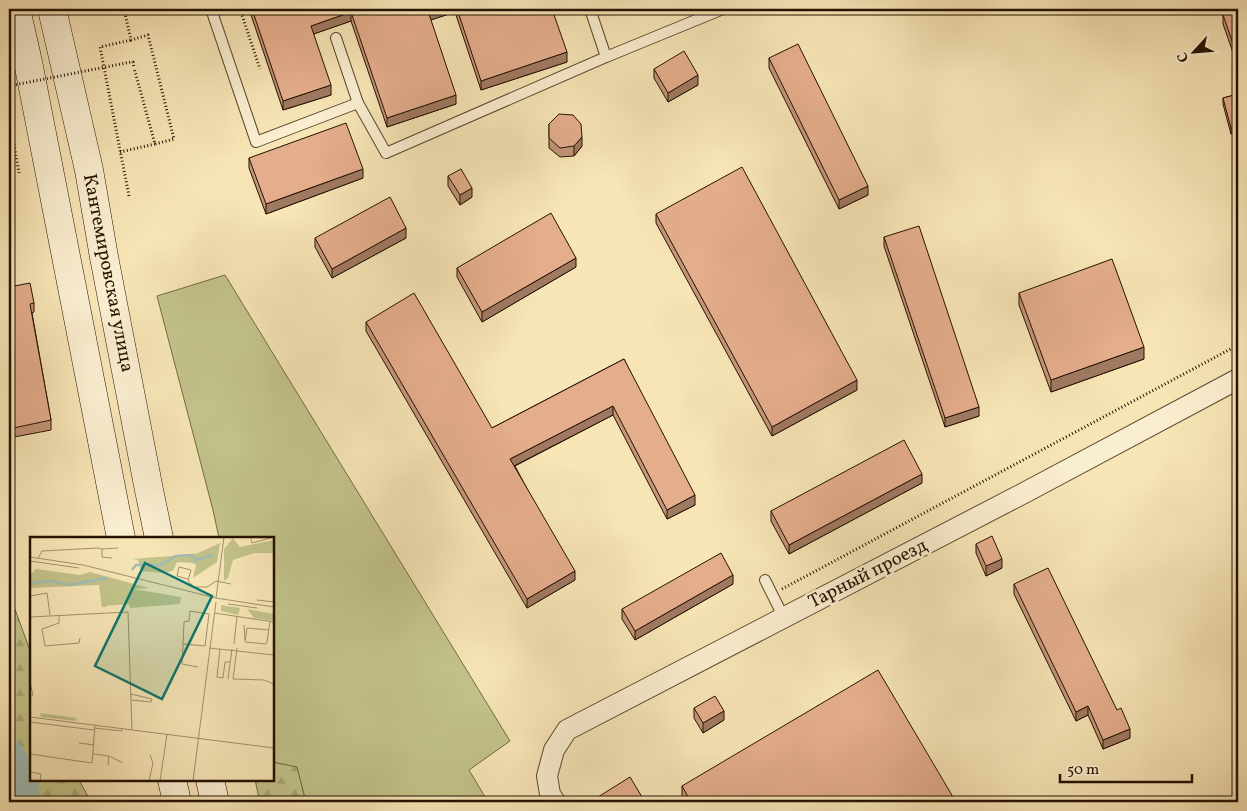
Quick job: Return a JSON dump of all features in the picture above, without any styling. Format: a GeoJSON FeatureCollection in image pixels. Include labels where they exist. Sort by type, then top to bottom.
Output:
{"type":"FeatureCollection","features":[{"type":"Feature","properties":{"kind":"main road","name":"Кантемировская улица"},"geometry":{"type":"LineString","coordinates":[[16,9],[121,537]]}},
{"type":"Feature","properties":{"kind":"main road","name":"Кантемировская улица"},"geometry":{"type":"LineString","coordinates":[[52,9],[89,170],[148,490],[159,537]]}},
{"type":"Feature","properties":{"kind":"main road"},"geometry":{"type":"LineString","coordinates":[[63,56],[65,9]]}},
{"type":"Feature","properties":{"kind":"main road"},"geometry":{"type":"LineString","coordinates":[[9,22],[28,62]]}},
{"type":"Feature","properties":{"kind":"main road"},"geometry":{"type":"LineString","coordinates":[[172,781],[177,802]]}},
{"type":"Feature","properties":{"kind":"main road"},"geometry":{"type":"LineString","coordinates":[[210,781],[215,802]]}},
{"type":"Feature","properties":{"kind":"street","name":"Тарный проезд"},"geometry":{"type":"LineString","coordinates":[[555,802],[550,794],[547,776],[554,750],[567,730],[1238,379]]}},
{"type":"Feature","properties":{"kind":"lane"},"geometry":{"type":"LineString","coordinates":[[210,9],[256,142],[358,103]]}},
{"type":"Feature","properties":{"kind":"lane"},"geometry":{"type":"LineString","coordinates":[[590,9],[606,57]]}},
{"type":"Feature","properties":{"kind":"lane"},"geometry":{"type":"LineString","coordinates":[[336,38],[358,103],[386,154],[606,57],[723,9]]}},
{"type":"Feature","properties":{"kind":"lane"},"geometry":{"type":"LineString","coordinates":[[765,580],[784,618]]}},
{"type":"Feature","properties":{"kind":"path"},"geometry":{"type":"LineString","coordinates":[[124,9],[132,40]]}},
{"type":"Feature","properties":{"kind":"path"},"geometry":{"type":"LineString","coordinates":[[240,9],[260,69]]}},
{"type":"Feature","properties":{"kind":"path"},"geometry":{"type":"LineString","coordinates":[[120,152],[174,139],[148,35],[100,47],[128,196]]}},
{"type":"Feature","properties":{"kind":"path"},"geometry":{"type":"LineString","coordinates":[[9,86],[133,62],[155,144]]}},
{"type":"Feature","properties":{"kind":"path"},"geometry":{"type":"LineString","coordinates":[[9,117],[19,173]]}},
{"type":"Feature","properties":{"kind":"path"},"geometry":{"type":"LineString","coordinates":[[772,594],[1238,345]]}},
{"type":"Feature","properties":{"kind":"green space"},"geometry":{"type":"Polygon","coordinates":[[[225,275],[510,741],[469,770],[488,802],[306,802],[297,767],[274,762],[274,537],[219,537],[157,296],[225,275]]]}},
{"type":"Feature","properties":{"kind":"green space"},"geometry":{"type":"Polygon","coordinates":[[[9,593],[30,650],[30,781],[80,781],[91,802],[9,802],[9,593]]]}},
{"type":"Feature","properties":{"kind":"green space"},"geometry":{"type":"Polygon","coordinates":[[[274,762],[297,766],[306,802],[260,802],[255,781],[274,781],[274,762]]]}},
{"type":"Feature","properties":{"kind":"building"},"geometry":{"type":"Polygon","coordinates":[[[252,9],[435,9],[428,11],[456,95],[387,118],[351,12],[311,26],[331,85],[283,101],[252,9]]]}},
{"type":"Feature","properties":{"kind":"building"},"geometry":{"type":"Polygon","coordinates":[[[457,9],[552,9],[567,52],[481,81],[457,9]]]}},
{"type":"Feature","properties":{"kind":"building"},"geometry":{"type":"Polygon","coordinates":[[[1238,10],[1238,54],[1237,55],[1223,15],[1238,10]]]}},
{"type":"Feature","properties":{"kind":"building"},"geometry":{"type":"Polygon","coordinates":[[[798,44],[868,186],[839,200],[769,58],[798,44]]]}},
{"type":"Feature","properties":{"kind":"building"},"geometry":{"type":"Polygon","coordinates":[[[684,51],[698,75],[668,93],[654,69],[684,51]]]}},
{"type":"Feature","properties":{"kind":"building"},"geometry":{"type":"Polygon","coordinates":[[[1238,94],[1238,126],[1231,128],[1223,98],[1238,94]]]}},
{"type":"Feature","properties":{"kind":"building"},"geometry":{"type":"Polygon","coordinates":[[[559,114],[573,115],[581,124],[582,137],[574,146],[560,148],[549,138],[549,124],[559,114]]]}},
{"type":"Feature","properties":{"kind":"building"},"geometry":{"type":"Polygon","coordinates":[[[346,123],[363,169],[266,204],[249,158],[346,123]]]}},
{"type":"Feature","properties":{"kind":"building"},"geometry":{"type":"Polygon","coordinates":[[[742,167],[857,380],[772,427],[656,214],[742,167]]]}},
{"type":"Feature","properties":{"kind":"building"},"geometry":{"type":"Polygon","coordinates":[[[461,169],[472,188],[460,195],[448,176],[461,169]]]}},
{"type":"Feature","properties":{"kind":"building"},"geometry":{"type":"Polygon","coordinates":[[[390,197],[406,228],[332,269],[315,238],[390,197]]]}},
{"type":"Feature","properties":{"kind":"building"},"geometry":{"type":"Polygon","coordinates":[[[551,213],[576,258],[482,312],[457,268],[551,213]]]}},
{"type":"Feature","properties":{"kind":"building"},"geometry":{"type":"Polygon","coordinates":[[[919,226],[979,407],[945,418],[884,237],[919,226]]]}},
{"type":"Feature","properties":{"kind":"building"},"geometry":{"type":"Polygon","coordinates":[[[1112,259],[1144,347],[1051,380],[1019,293],[1112,259]]]}},
{"type":"Feature","properties":{"kind":"building"},"geometry":{"type":"Polygon","coordinates":[[[30,283],[34,303],[30,304],[51,420],[9,429],[9,322],[14,321],[9,287],[30,283]]]}},
{"type":"Feature","properties":{"kind":"building"},"geometry":{"type":"Polygon","coordinates":[[[414,293],[492,428],[624,359],[695,495],[667,510],[613,406],[510,459],[575,571],[527,599],[366,322],[414,293]]]}},
{"type":"Feature","properties":{"kind":"building"},"geometry":{"type":"Polygon","coordinates":[[[904,440],[922,474],[789,545],[771,511],[904,440]]]}},
{"type":"Feature","properties":{"kind":"building"},"geometry":{"type":"Polygon","coordinates":[[[992,536],[1002,559],[986,566],[976,544],[992,536]]]}},
{"type":"Feature","properties":{"kind":"building"},"geometry":{"type":"Polygon","coordinates":[[[721,553],[733,575],[635,631],[622,609],[721,553]]]}},
{"type":"Feature","properties":{"kind":"building"},"geometry":{"type":"Polygon","coordinates":[[[1048,568],[1117,710],[1121,708],[1130,729],[1103,740],[1088,706],[1076,712],[1014,584],[1048,568]]]}},
{"type":"Feature","properties":{"kind":"building"},"geometry":{"type":"Polygon","coordinates":[[[878,670],[953,797],[944,802],[691,802],[682,786],[878,670]]]}},
{"type":"Feature","properties":{"kind":"building"},"geometry":{"type":"Polygon","coordinates":[[[715,696],[724,711],[703,723],[694,708],[715,696]]]}},
{"type":"Feature","properties":{"kind":"building"},"geometry":{"type":"Polygon","coordinates":[[[630,777],[645,802],[601,802],[598,797],[630,777]]]}},
{"type":"Feature","properties":{"kind":"waterway"},"geometry":{"type":"LineString","coordinates":[[9,755],[23,781],[24,802]]}}]}
